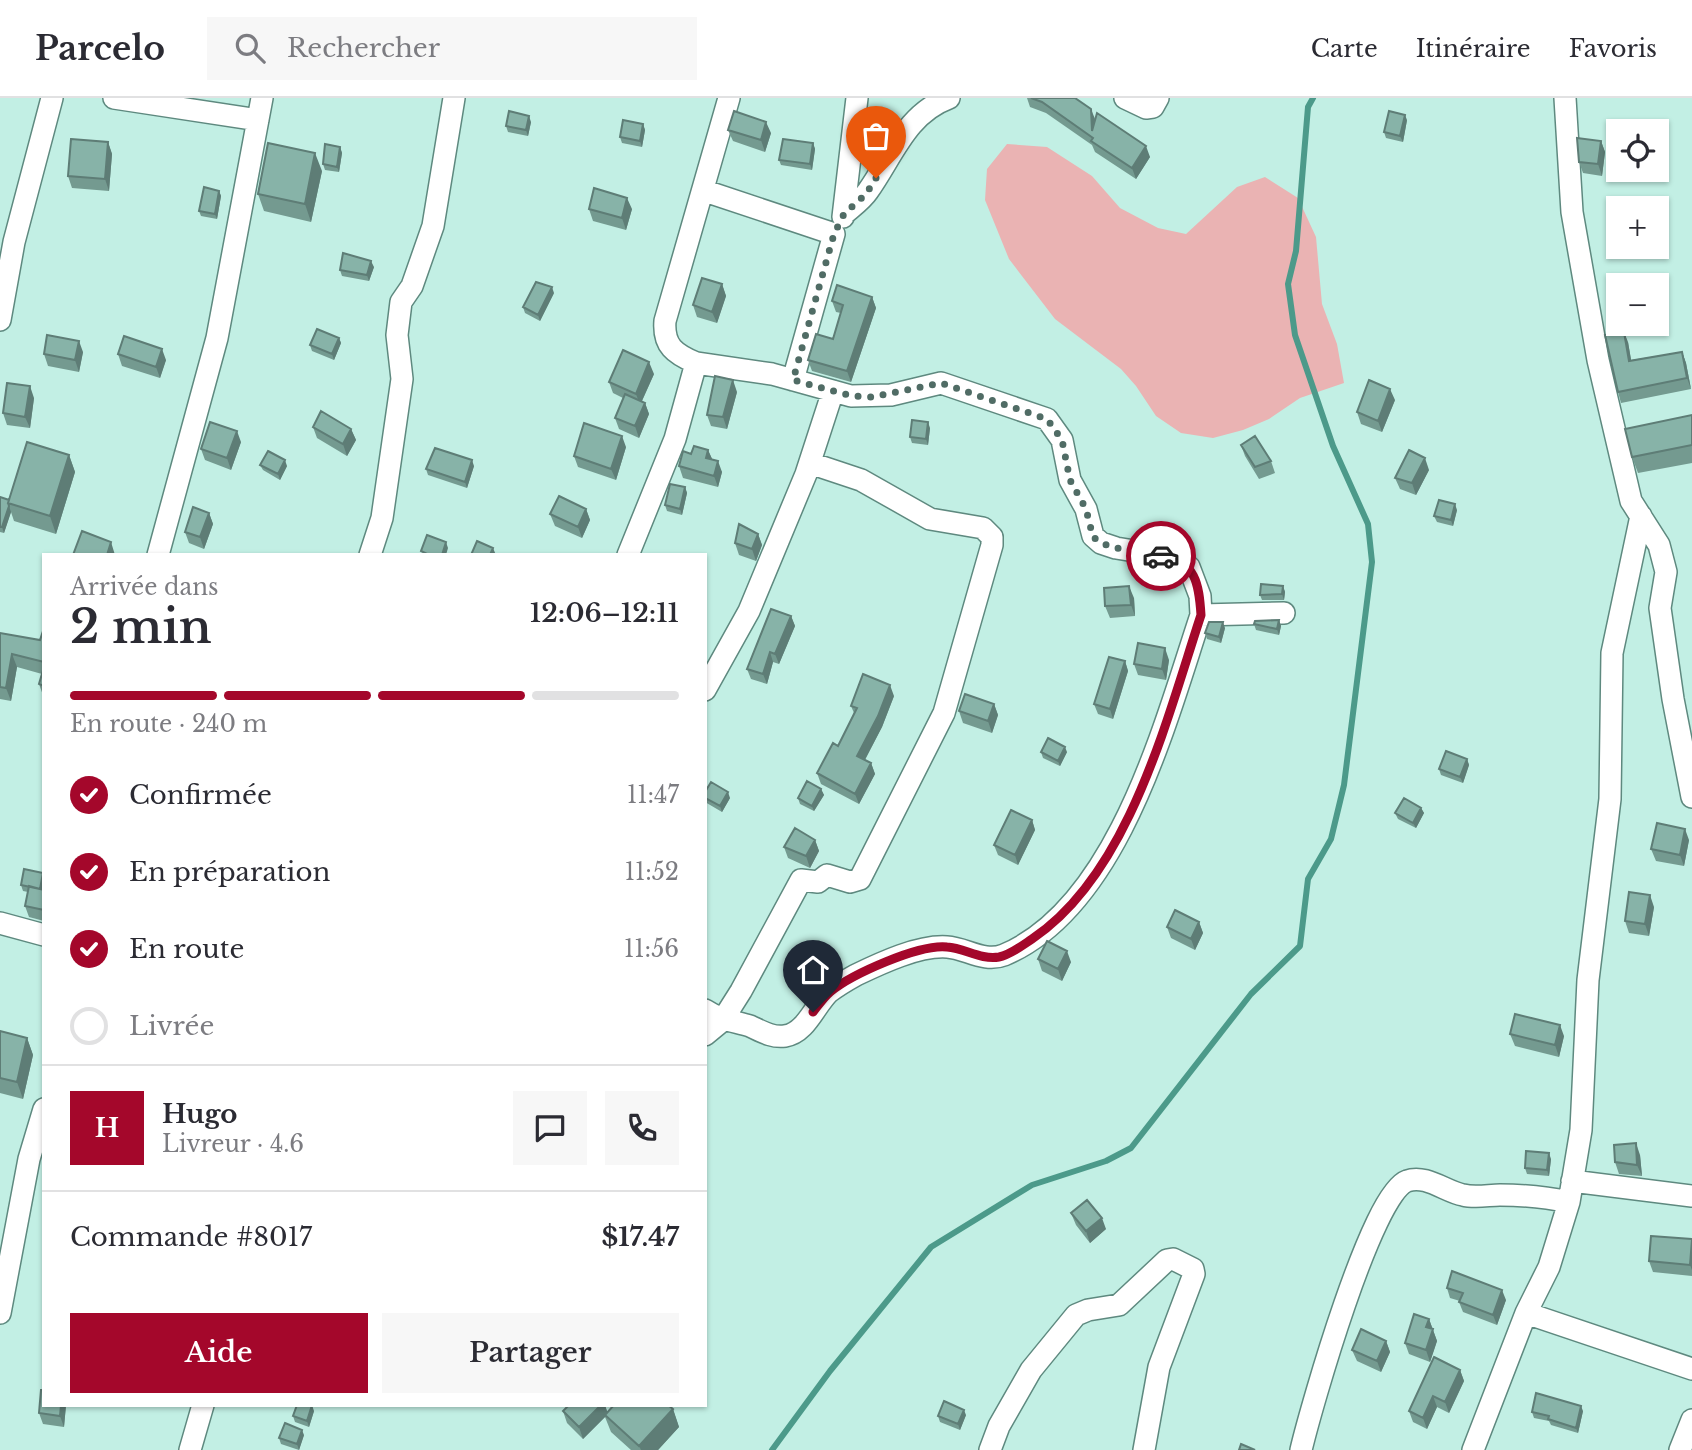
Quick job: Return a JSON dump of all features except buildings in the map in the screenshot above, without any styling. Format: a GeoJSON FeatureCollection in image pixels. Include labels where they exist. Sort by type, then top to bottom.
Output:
{"type":"FeatureCollection","features":[{"type":"Feature","properties":{"kind":"street"},"geometry":{"type":"LineString","coordinates":[[0,320],[7,241],[52,98]]}},
{"type":"Feature","properties":{"kind":"street"},"geometry":{"type":"LineString","coordinates":[[114,98],[258,120]]}},
{"type":"Feature","properties":{"kind":"street"},"geometry":{"type":"LineString","coordinates":[[159,553],[217,338],[262,98]]}},
{"type":"Feature","properties":{"kind":"street"},"geometry":{"type":"LineString","coordinates":[[371,553],[382,518],[402,379],[397,335],[401,302],[412,286],[433,226],[454,98]]}},
{"type":"Feature","properties":{"kind":"street"},"geometry":{"type":"LineString","coordinates":[[729,98],[664,331],[666,341],[674,353],[696,363],[743,369],[833,391],[872,397],[941,383],[1047,419],[1062,440],[1070,480],[1086,509],[1093,537],[1116,548],[1177,558],[1189,567],[1200,596],[1201,615],[1162,734],[1136,797],[1105,859],[1049,927],[1000,957],[980,956],[947,947],[924,949],[857,975],[828,994],[798,1031],[785,1036],[714,1016],[801,880],[818,882],[827,875],[850,882],[860,879],[944,713],[992,545],[992,537],[982,528],[930,519],[860,480],[810,463]]}},
{"type":"Feature","properties":{"kind":"street"},"geometry":{"type":"LineString","coordinates":[[793,380],[834,234],[844,214],[857,98]]}},
{"type":"Feature","properties":{"kind":"street"},"geometry":{"type":"LineString","coordinates":[[844,214],[866,194],[903,133],[920,113],[949,98]]}},
{"type":"Feature","properties":{"kind":"street"},"geometry":{"type":"LineString","coordinates":[[1125,98],[1146,108],[1153,107],[1158,98]]}},
{"type":"Feature","properties":{"kind":"street"},"geometry":{"type":"LineString","coordinates":[[1564,98],[1572,212],[1598,359],[1631,501],[1659,545],[1666,572],[1660,608],[1673,699],[1692,797]]}},
{"type":"Feature","properties":{"kind":"street"},"geometry":{"type":"LineString","coordinates":[[705,191],[834,234]]}},
{"type":"Feature","properties":{"kind":"street"},"geometry":{"type":"LineString","coordinates":[[629,553],[675,439],[696,363]]}},
{"type":"Feature","properties":{"kind":"street"},"geometry":{"type":"LineString","coordinates":[[707,686],[749,611],[810,463],[833,391]]}},
{"type":"Feature","properties":{"kind":"street"},"geometry":{"type":"LineString","coordinates":[[1473,1450],[1526,1312],[1549,1267],[1571,1191],[1582,1118],[1588,980],[1610,799],[1612,653],[1641,516]]}},
{"type":"Feature","properties":{"kind":"street"},"geometry":{"type":"LineString","coordinates":[[1201,615],[1284,612]]}},
{"type":"Feature","properties":{"kind":"street"},"geometry":{"type":"LineString","coordinates":[[0,923],[42,934]]}},
{"type":"Feature","properties":{"kind":"street"},"geometry":{"type":"LineString","coordinates":[[0,1313],[29,1159],[42,1116]]}},
{"type":"Feature","properties":{"kind":"street"},"geometry":{"type":"LineString","coordinates":[[1301,1450],[1342,1311],[1381,1212],[1399,1186],[1408,1180],[1423,1181],[1462,1195],[1530,1195],[1571,1191],[1692,1196]]}},
{"type":"Feature","properties":{"kind":"street"},"geometry":{"type":"LineString","coordinates":[[990,1450],[999,1426],[1031,1370],[1076,1315],[1088,1310],[1111,1309],[1119,1305],[1167,1260],[1173,1259],[1193,1269],[1194,1274],[1159,1367],[1144,1450]]}},
{"type":"Feature","properties":{"kind":"street"},"geometry":{"type":"LineString","coordinates":[[1526,1312],[1692,1369]]}},
{"type":"Feature","properties":{"kind":"street"},"geometry":{"type":"LineString","coordinates":[[190,1450],[202,1407]]}},
{"type":"Feature","properties":{"kind":"street"},"geometry":{"type":"LineString","coordinates":[[1680,1450],[1692,1420]]}},
{"type":"Feature","properties":{"kind":"shaded area"},"geometry":{"type":"Polygon","coordinates":[[[1007,144],[1047,147],[1092,176],[1120,208],[1158,228],[1186,234],[1237,187],[1265,177],[1298,198],[1316,237],[1322,304],[1337,344],[1344,383],[1300,398],[1269,419],[1243,430],[1213,438],[1181,433],[1156,416],[1121,369],[1055,319],[1009,259],[985,200],[987,169],[1007,144]]]}},
{"type":"Feature","properties":{"kind":"waterway"},"geometry":{"type":"LineString","coordinates":[[772,1450],[830,1371],[931,1247],[1032,1185],[1106,1161],[1131,1148],[1251,994],[1300,946],[1308,879],[1331,839],[1344,785],[1372,562],[1368,524],[1333,446],[1295,335],[1288,284],[1296,251],[1308,107],[1313,98]]}},
{"type":"Feature","properties":{"kind":"way so far"},"geometry":{"type":"LineString","coordinates":[[876,178],[866,194],[844,214],[834,234],[793,380],[852,396],[872,397],[941,383],[1047,419],[1058,429],[1067,471],[1074,490],[1086,509],[1093,537],[1116,548],[1161,556]]}},
{"type":"Feature","properties":{"kind":"route"},"geometry":{"type":"LineString","coordinates":[[813,1012],[828,994],[857,975],[924,949],[947,947],[980,956],[1000,957],[1021,946],[1049,927],[1105,859],[1136,797],[1162,734],[1201,615],[1200,596],[1189,567],[1177,558],[1161,556]]}}]}
